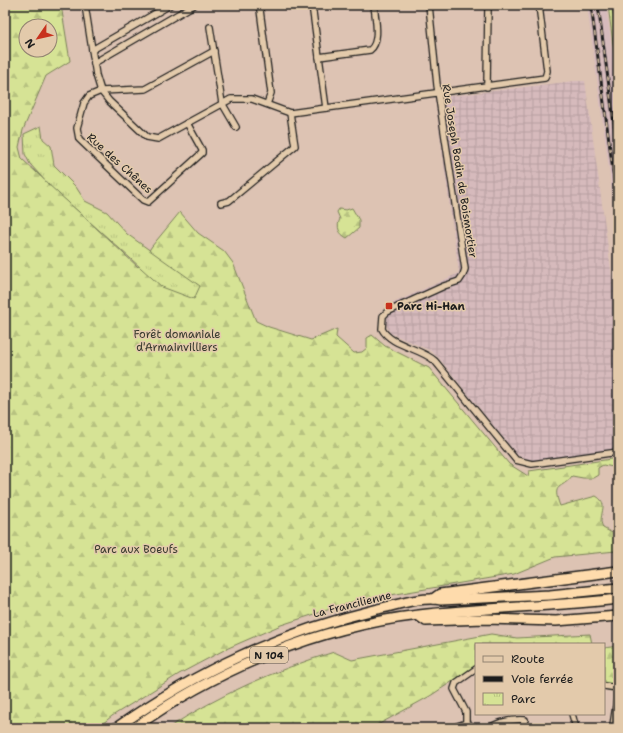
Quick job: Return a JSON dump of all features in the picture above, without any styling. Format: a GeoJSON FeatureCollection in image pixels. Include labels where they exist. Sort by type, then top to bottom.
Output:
{"type":"FeatureCollection","features":[{"type":"Feature","properties":{"kind":"highway"},"geometry":{"type":"LineString","coordinates":[[433,599],[440,594],[618,571]]}},
{"type":"Feature","properties":{"kind":"highway","name":"La Francilienne"},"geometry":{"type":"LineString","coordinates":[[116,728],[182,686],[251,649],[318,625],[394,606],[433,599],[441,600],[550,595],[618,588]]}},
{"type":"Feature","properties":{"kind":"highway","name":"N 104"},"geometry":{"type":"LineString","coordinates":[[134,728],[194,690],[265,656],[351,628],[417,615],[618,599]]}},
{"type":"Feature","properties":{"kind":"highway"},"geometry":{"type":"LineString","coordinates":[[417,615],[426,621],[485,619],[556,621],[618,616]]}},
{"type":"Feature","properties":{"kind":"street"},"geometry":{"type":"LineString","coordinates":[[85,5],[94,63],[101,91],[147,137],[158,139],[231,99],[240,98],[267,104],[290,113],[438,92],[541,80],[547,75],[539,5]]}},
{"type":"Feature","properties":{"kind":"street"},"geometry":{"type":"LineString","coordinates":[[92,50],[170,5]]}},
{"type":"Feature","properties":{"kind":"street"},"geometry":{"type":"LineString","coordinates":[[94,63],[194,5]]}},
{"type":"Feature","properties":{"kind":"street"},"geometry":{"type":"LineString","coordinates":[[258,5],[260,10],[270,93],[267,104]]}},
{"type":"Feature","properties":{"kind":"street"},"geometry":{"type":"LineString","coordinates":[[312,5],[326,108]]}},
{"type":"Feature","properties":{"kind":"street"},"geometry":{"type":"LineString","coordinates":[[319,58],[370,50],[374,47],[376,41],[374,5]]}},
{"type":"Feature","properties":{"kind":"street","name":"Rue Joseph Bodin de Boismortier"},"geometry":{"type":"LineString","coordinates":[[429,5],[431,40],[438,92],[465,269],[463,275],[454,283],[386,312],[382,316],[382,329],[389,338],[424,352],[436,361],[516,460],[532,464],[618,452]]}},
{"type":"Feature","properties":{"kind":"street"},"geometry":{"type":"LineString","coordinates":[[487,87],[488,5]]}},
{"type":"Feature","properties":{"kind":"street"},"geometry":{"type":"LineString","coordinates":[[210,27],[222,103],[236,127]]}},
{"type":"Feature","properties":{"kind":"street"},"geometry":{"type":"LineString","coordinates":[[101,91],[146,89],[214,51]]}},
{"type":"Feature","properties":{"kind":"street","name":"Rue des Chênes"},"geometry":{"type":"LineString","coordinates":[[101,91],[89,96],[84,103],[77,128],[79,139],[145,201],[152,200],[202,153],[202,150],[187,123]]}},
{"type":"Feature","properties":{"kind":"street"},"geometry":{"type":"LineString","coordinates":[[222,203],[229,201],[294,146],[290,113]]}},
{"type":"Feature","properties":{"kind":"street"},"geometry":{"type":"LineString","coordinates":[[466,723],[466,712],[454,689],[456,683],[475,670]]}},
{"type":"Feature","properties":{"kind":"street"},"geometry":{"type":"LineString","coordinates":[[605,686],[618,688]]}},
{"type":"Feature","properties":{"kind":"street"},"geometry":{"type":"LineString","coordinates":[[613,725],[618,693]]}},
{"type":"Feature","properties":{"kind":"street"},"geometry":{"type":"LineString","coordinates":[[572,715],[576,728]]}},
{"type":"Feature","properties":{"kind":"street"},"geometry":{"type":"LineString","coordinates":[[489,728],[496,724],[524,720]]}},
{"type":"Feature","properties":{"kind":"street"},"geometry":{"type":"LineString","coordinates":[[452,728],[466,723],[475,728]]}},
{"type":"Feature","properties":{"kind":"shaded area"},"geometry":{"type":"Polygon","coordinates":[[[587,5],[606,5],[618,91],[618,236],[587,5]]]}},
{"type":"Feature","properties":{"kind":"shaded area"},"geometry":{"type":"Polygon","coordinates":[[[574,81],[585,81],[618,320],[618,449],[532,461],[517,455],[438,357],[429,350],[390,333],[386,324],[389,305],[459,273],[435,98],[574,81]]]}},
{"type":"Feature","properties":{"kind":"green space","name":"Parc aux Boeufs"},"geometry":{"type":"Polygon","coordinates":[[[5,5],[61,5],[70,61],[46,76],[23,130],[19,147],[22,159],[138,267],[152,246],[180,212],[198,233],[224,251],[233,263],[256,321],[269,327],[311,340],[337,329],[336,337],[354,353],[362,352],[367,348],[367,338],[372,335],[385,346],[429,368],[509,464],[528,476],[529,471],[618,458],[618,468],[603,465],[598,468],[598,475],[593,478],[572,476],[557,490],[560,506],[596,496],[602,501],[603,507],[601,522],[603,528],[618,536],[618,549],[616,551],[555,557],[514,574],[355,601],[281,625],[226,649],[179,674],[112,716],[97,728],[5,728],[5,5]]]}},
{"type":"Feature","properties":{"kind":"green space"},"geometry":{"type":"Polygon","coordinates":[[[608,5],[612,5],[618,49],[618,82],[608,5]]]}},
{"type":"Feature","properties":{"kind":"green space"},"geometry":{"type":"Polygon","coordinates":[[[41,126],[43,139],[51,146],[54,165],[76,187],[85,201],[107,212],[127,234],[200,286],[194,299],[162,287],[48,184],[30,164],[25,154],[24,134],[41,126]]]}},
{"type":"Feature","properties":{"kind":"green space"},"geometry":{"type":"Polygon","coordinates":[[[352,208],[359,220],[359,228],[347,238],[339,230],[338,225],[340,219],[337,212],[339,209],[346,210],[352,208]]]}},
{"type":"Feature","properties":{"kind":"green space"},"geometry":{"type":"Polygon","coordinates":[[[491,634],[517,638],[590,634],[592,643],[475,643],[475,667],[430,696],[372,728],[168,728],[227,694],[290,667],[334,652],[352,660],[491,634]]]}},
{"type":"Feature","properties":{"kind":"green space"},"geometry":{"type":"Polygon","coordinates":[[[618,646],[618,686],[613,685],[611,691],[605,689],[605,648],[618,646]]]}},
{"type":"Feature","properties":{"kind":"railway"},"geometry":{"type":"LineString","coordinates":[[591,5],[618,209]]}},
{"type":"Feature","properties":{"kind":"railway"},"geometry":{"type":"LineString","coordinates":[[598,5],[618,153]]}},
{"type":"Feature","properties":{"kind":"place","name":"Parc Hi-Han"},"geometry":{"type":"Point","coordinates":[389,306]}},
{"type":"Feature","properties":{"kind":"park label","name":"Forêt domaniale d'Armainvilliers"},"geometry":{"type":"Point","coordinates":[177,340]}}]}
